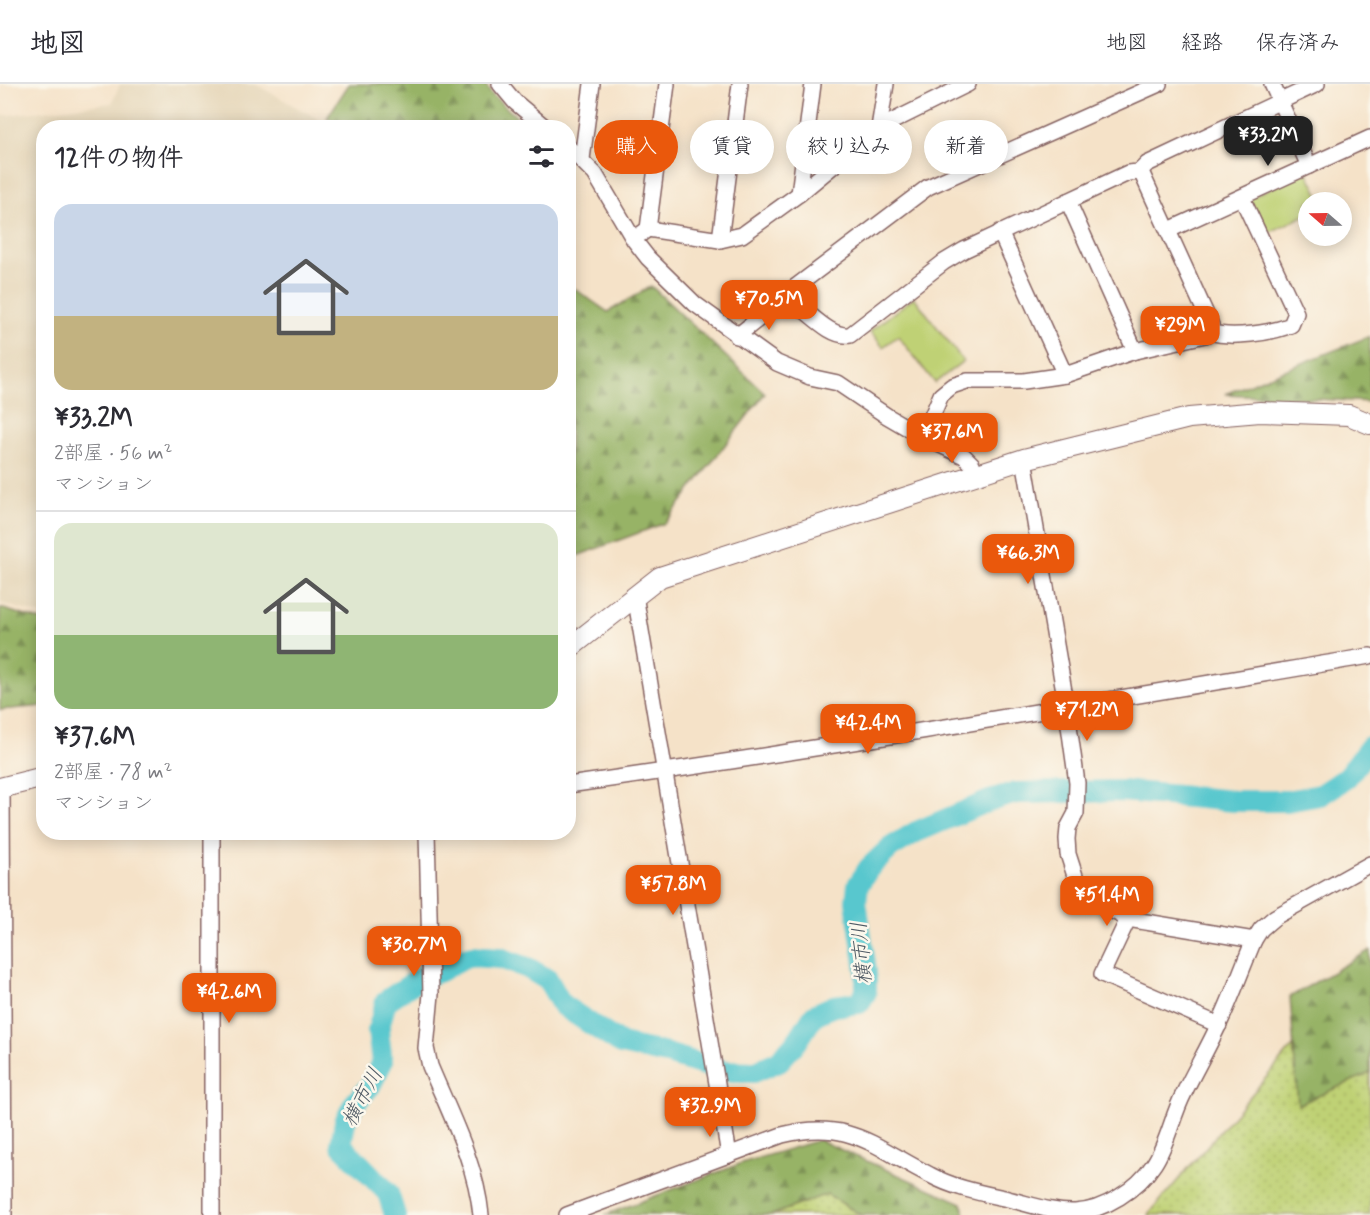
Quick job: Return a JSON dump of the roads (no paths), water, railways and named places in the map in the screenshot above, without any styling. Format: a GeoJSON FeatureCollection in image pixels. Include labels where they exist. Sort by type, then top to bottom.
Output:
{"type":"FeatureCollection","features":[{"type":"Feature","properties":{"kind":"street"},"geometry":{"type":"LineString","coordinates":[[500,84],[515,102],[536,120]]}},
{"type":"Feature","properties":{"kind":"street"},"geometry":{"type":"LineString","coordinates":[[515,102],[518,84]]}},
{"type":"Feature","properties":{"kind":"street"},"geometry":{"type":"LineString","coordinates":[[582,159],[592,84]]}},
{"type":"Feature","properties":{"kind":"street"},"geometry":{"type":"LineString","coordinates":[[634,240],[648,229],[667,84]]}},
{"type":"Feature","properties":{"kind":"street"},"geometry":{"type":"LineString","coordinates":[[720,240],[740,84]]}},
{"type":"Feature","properties":{"kind":"street"},"geometry":{"type":"LineString","coordinates":[[798,194],[813,84]]}},
{"type":"Feature","properties":{"kind":"street"},"geometry":{"type":"LineString","coordinates":[[880,120],[886,84]]}},
{"type":"Feature","properties":{"kind":"street"},"geometry":{"type":"LineString","coordinates":[[895,120],[968,84]]}},
{"type":"Feature","properties":{"kind":"street"},"geometry":{"type":"LineString","coordinates":[[789,299],[794,288],[928,187],[1159,84]]}},
{"type":"Feature","properties":{"kind":"street"},"geometry":{"type":"LineString","coordinates":[[1272,84],[1309,166]]}},
{"type":"Feature","properties":{"kind":"street"},"geometry":{"type":"LineString","coordinates":[[737,336],[782,300],[789,299],[833,332],[842,336],[850,334],[944,262],[964,250],[1128,173],[1139,172],[1148,164],[1317,84]]}},
{"type":"Feature","properties":{"kind":"street"},"geometry":{"type":"LineString","coordinates":[[1169,230],[1370,138]]}},
{"type":"Feature","properties":{"kind":"street"},"geometry":{"type":"LineString","coordinates":[[576,154],[595,174],[634,240],[648,258],[695,304],[777,363],[810,377],[843,387],[923,437],[964,456],[972,464],[977,475]]}},
{"type":"Feature","properties":{"kind":"street"},"geometry":{"type":"LineString","coordinates":[[1139,172],[1169,230],[1211,325],[1210,332]]}},
{"type":"Feature","properties":{"kind":"street"},"geometry":{"type":"LineString","coordinates":[[648,229],[720,240],[742,235],[823,174]]}},
{"type":"Feature","properties":{"kind":"street"},"geometry":{"type":"LineString","coordinates":[[1210,332],[1221,336],[1279,330],[1291,325],[1296,314],[1242,198]]}},
{"type":"Feature","properties":{"kind":"street"},"geometry":{"type":"LineString","coordinates":[[1068,201],[1135,351]]}},
{"type":"Feature","properties":{"kind":"street"},"geometry":{"type":"LineString","coordinates":[[1000,232],[1065,375]]}},
{"type":"Feature","properties":{"kind":"street"},"geometry":{"type":"LineString","coordinates":[[923,437],[941,395],[952,386],[967,381],[1024,381],[1065,375],[1135,351],[1210,332]]}},
{"type":"Feature","properties":{"kind":"street"},"geometry":{"type":"LineString","coordinates":[[576,643],[660,577],[1024,459],[1189,418],[1260,412],[1349,415],[1370,424]]}},
{"type":"Feature","properties":{"kind":"street"},"geometry":{"type":"LineString","coordinates":[[1024,459],[1077,783],[1076,813],[1068,828],[1067,839],[1068,854],[1077,882],[1096,902],[1128,919],[1254,940]]}},
{"type":"Feature","properties":{"kind":"street"},"geometry":{"type":"LineString","coordinates":[[635,595],[729,1155]]}},
{"type":"Feature","properties":{"kind":"street"},"geometry":{"type":"LineString","coordinates":[[576,784],[1066,707],[1370,656]]}},
{"type":"Feature","properties":{"kind":"street"},"geometry":{"type":"LineString","coordinates":[[4,1215],[1,788],[36,779]]}},
{"type":"Feature","properties":{"kind":"street"},"geometry":{"type":"LineString","coordinates":[[212,840],[212,1215]]}},
{"type":"Feature","properties":{"kind":"street"},"geometry":{"type":"LineString","coordinates":[[427,840],[431,994],[426,1048],[430,1066],[471,1166],[479,1192],[481,1215]]}},
{"type":"Feature","properties":{"kind":"street"},"geometry":{"type":"LineString","coordinates":[[567,1215],[782,1135],[801,1130],[818,1129],[839,1131],[864,1138],[952,1185],[1055,1210],[1075,1212],[1115,1200],[1135,1186],[1154,1165],[1182,1095],[1219,1024],[1254,940],[1261,929],[1275,917],[1370,864]]}},
{"type":"Feature","properties":{"kind":"street"},"geometry":{"type":"LineString","coordinates":[[1128,919],[1102,974],[1219,1024]]}},
{"type":"Feature","properties":{"kind":"waterway","name":"横市川"},"geometry":{"type":"LineString","coordinates":[[395,1215],[388,1193],[341,1145],[345,1122],[354,1104],[370,1086],[382,1062],[378,1031],[386,1001],[422,977],[472,956],[500,958],[528,968],[548,980],[562,1005],[621,1044],[667,1054],[724,1071],[754,1072],[779,1061],[798,1040],[814,1015],[834,1006],[859,1003],[866,992],[866,971],[856,901],[858,885],[869,868],[890,848],[916,832],[989,801],[1016,793],[1122,791],[1234,801],[1287,801],[1320,795],[1346,778],[1370,747]]}}]}
